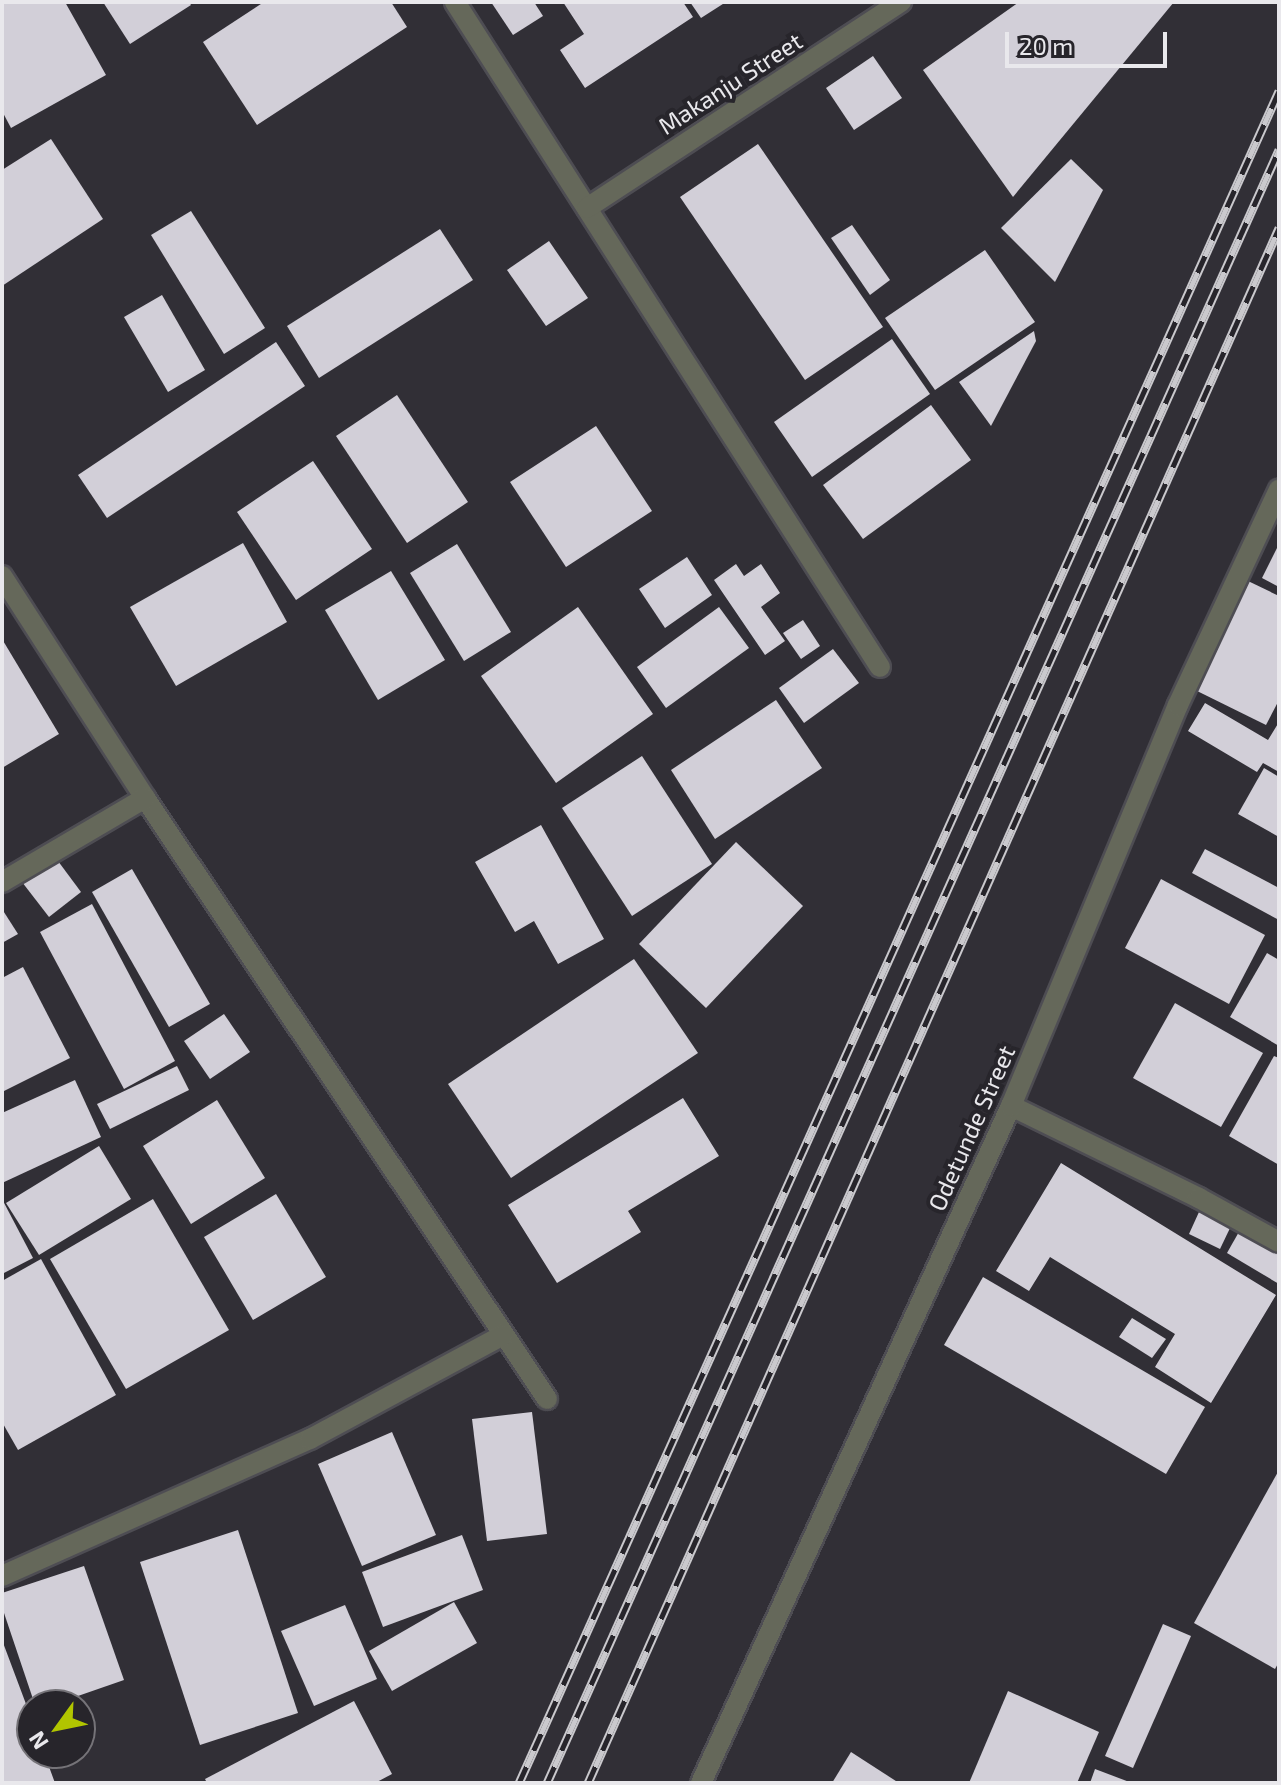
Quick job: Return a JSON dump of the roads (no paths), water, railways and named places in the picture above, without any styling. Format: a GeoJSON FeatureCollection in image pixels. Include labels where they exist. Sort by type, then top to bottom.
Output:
{"type":"FeatureCollection","features":[{"type":"Feature","properties":{"kind":"street"},"geometry":{"type":"LineString","coordinates":[[455,2],[880,667]]}},
{"type":"Feature","properties":{"kind":"street","name":"Makanju Street"},"geometry":{"type":"LineString","coordinates":[[587,208],[901,2]]}},
{"type":"Feature","properties":{"kind":"street","name":"Odetunde Street"},"geometry":{"type":"LineString","coordinates":[[701,1783],[1011,1106],[1178,705],[1279,489]]}},
{"type":"Feature","properties":{"kind":"street"},"geometry":{"type":"LineString","coordinates":[[2,576],[145,798],[547,1399]]}},
{"type":"Feature","properties":{"kind":"street"},"geometry":{"type":"LineString","coordinates":[[2,882],[145,798]]}},
{"type":"Feature","properties":{"kind":"street"},"geometry":{"type":"LineString","coordinates":[[1011,1106],[1199,1198],[1279,1242]]}},
{"type":"Feature","properties":{"kind":"street"},"geometry":{"type":"LineString","coordinates":[[2,1576],[310,1439],[503,1335]]}},
{"type":"Feature","properties":{"kind":"railway"},"geometry":{"type":"LineString","coordinates":[[519,1783],[1279,91]]}},
{"type":"Feature","properties":{"kind":"railway"},"geometry":{"type":"LineString","coordinates":[[547,1783],[1279,150]]}},
{"type":"Feature","properties":{"kind":"railway"},"geometry":{"type":"LineString","coordinates":[[588,1783],[1279,228]]}}]}
